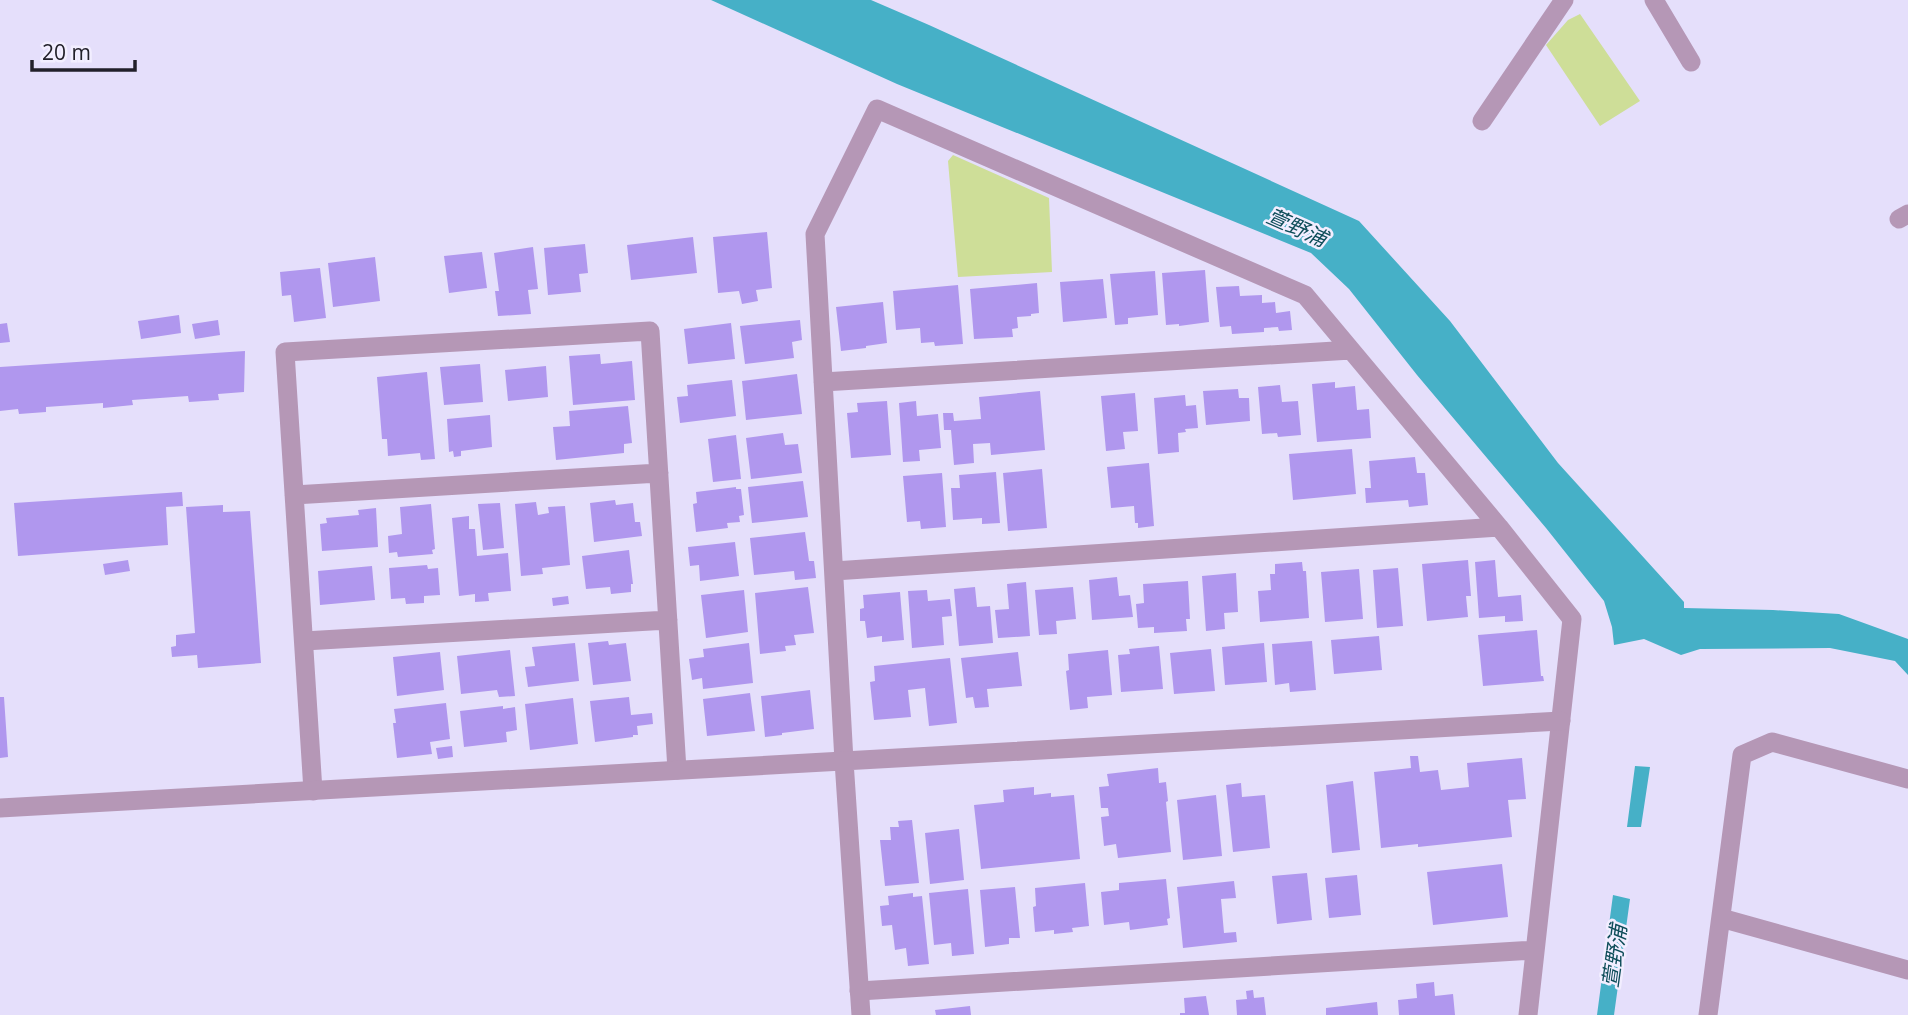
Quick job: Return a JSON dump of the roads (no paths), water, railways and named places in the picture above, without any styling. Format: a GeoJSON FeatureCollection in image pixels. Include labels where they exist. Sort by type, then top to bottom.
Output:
{"type":"FeatureCollection","features":[{"type":"Feature","properties":{"kind":"street"},"geometry":{"type":"LineString","coordinates":[[1482,121],[1564,0]]}},
{"type":"Feature","properties":{"kind":"street"},"geometry":{"type":"LineString","coordinates":[[1654,0],[1692,62]]}},
{"type":"Feature","properties":{"kind":"street"},"geometry":{"type":"LineString","coordinates":[[860,1015],[815,234],[877,109],[1305,295],[1499,527],[1572,620],[1528,1015]]}},
{"type":"Feature","properties":{"kind":"street"},"geometry":{"type":"LineString","coordinates":[[313,791],[285,352],[610,333],[650,331],[677,770]]}},
{"type":"Feature","properties":{"kind":"street"},"geometry":{"type":"LineString","coordinates":[[823,382],[1350,350]]}},
{"type":"Feature","properties":{"kind":"street"},"geometry":{"type":"LineString","coordinates":[[295,495],[659,473]]}},
{"type":"Feature","properties":{"kind":"street"},"geometry":{"type":"LineString","coordinates":[[834,571],[1499,527]]}},
{"type":"Feature","properties":{"kind":"street"},"geometry":{"type":"LineString","coordinates":[[303,641],[668,620]]}},
{"type":"Feature","properties":{"kind":"street"},"geometry":{"type":"LineString","coordinates":[[0,808],[1561,721]]}},
{"type":"Feature","properties":{"kind":"street"},"geometry":{"type":"LineString","coordinates":[[1708,1015],[1742,755],[1772,742],[1908,779]]}},
{"type":"Feature","properties":{"kind":"street"},"geometry":{"type":"LineString","coordinates":[[1721,918],[1908,970]]}},
{"type":"Feature","properties":{"kind":"street"},"geometry":{"type":"LineString","coordinates":[[859,991],[1535,950]]}},
{"type":"Feature","properties":{"kind":"water","name":"萱野浦"},"geometry":{"type":"Polygon","coordinates":[[[711,0],[871,0],[1359,221],[1450,321],[1558,463],[1684,602],[1684,608],[1839,614],[1908,639],[1908,675],[1895,661],[1830,648],[1700,649],[1681,655],[1644,639],[1614,645],[1604,601],[1349,289],[1311,253],[897,84],[711,0]]]}},
{"type":"Feature","properties":{"kind":"water"},"geometry":{"type":"Polygon","coordinates":[[[1635,766],[1650,767],[1641,827],[1627,827],[1635,766]]]}},
{"type":"Feature","properties":{"kind":"water","name":"萱野浦"},"geometry":{"type":"Polygon","coordinates":[[[1613,895],[1630,899],[1614,1015],[1597,1015],[1613,895]]]}}]}
